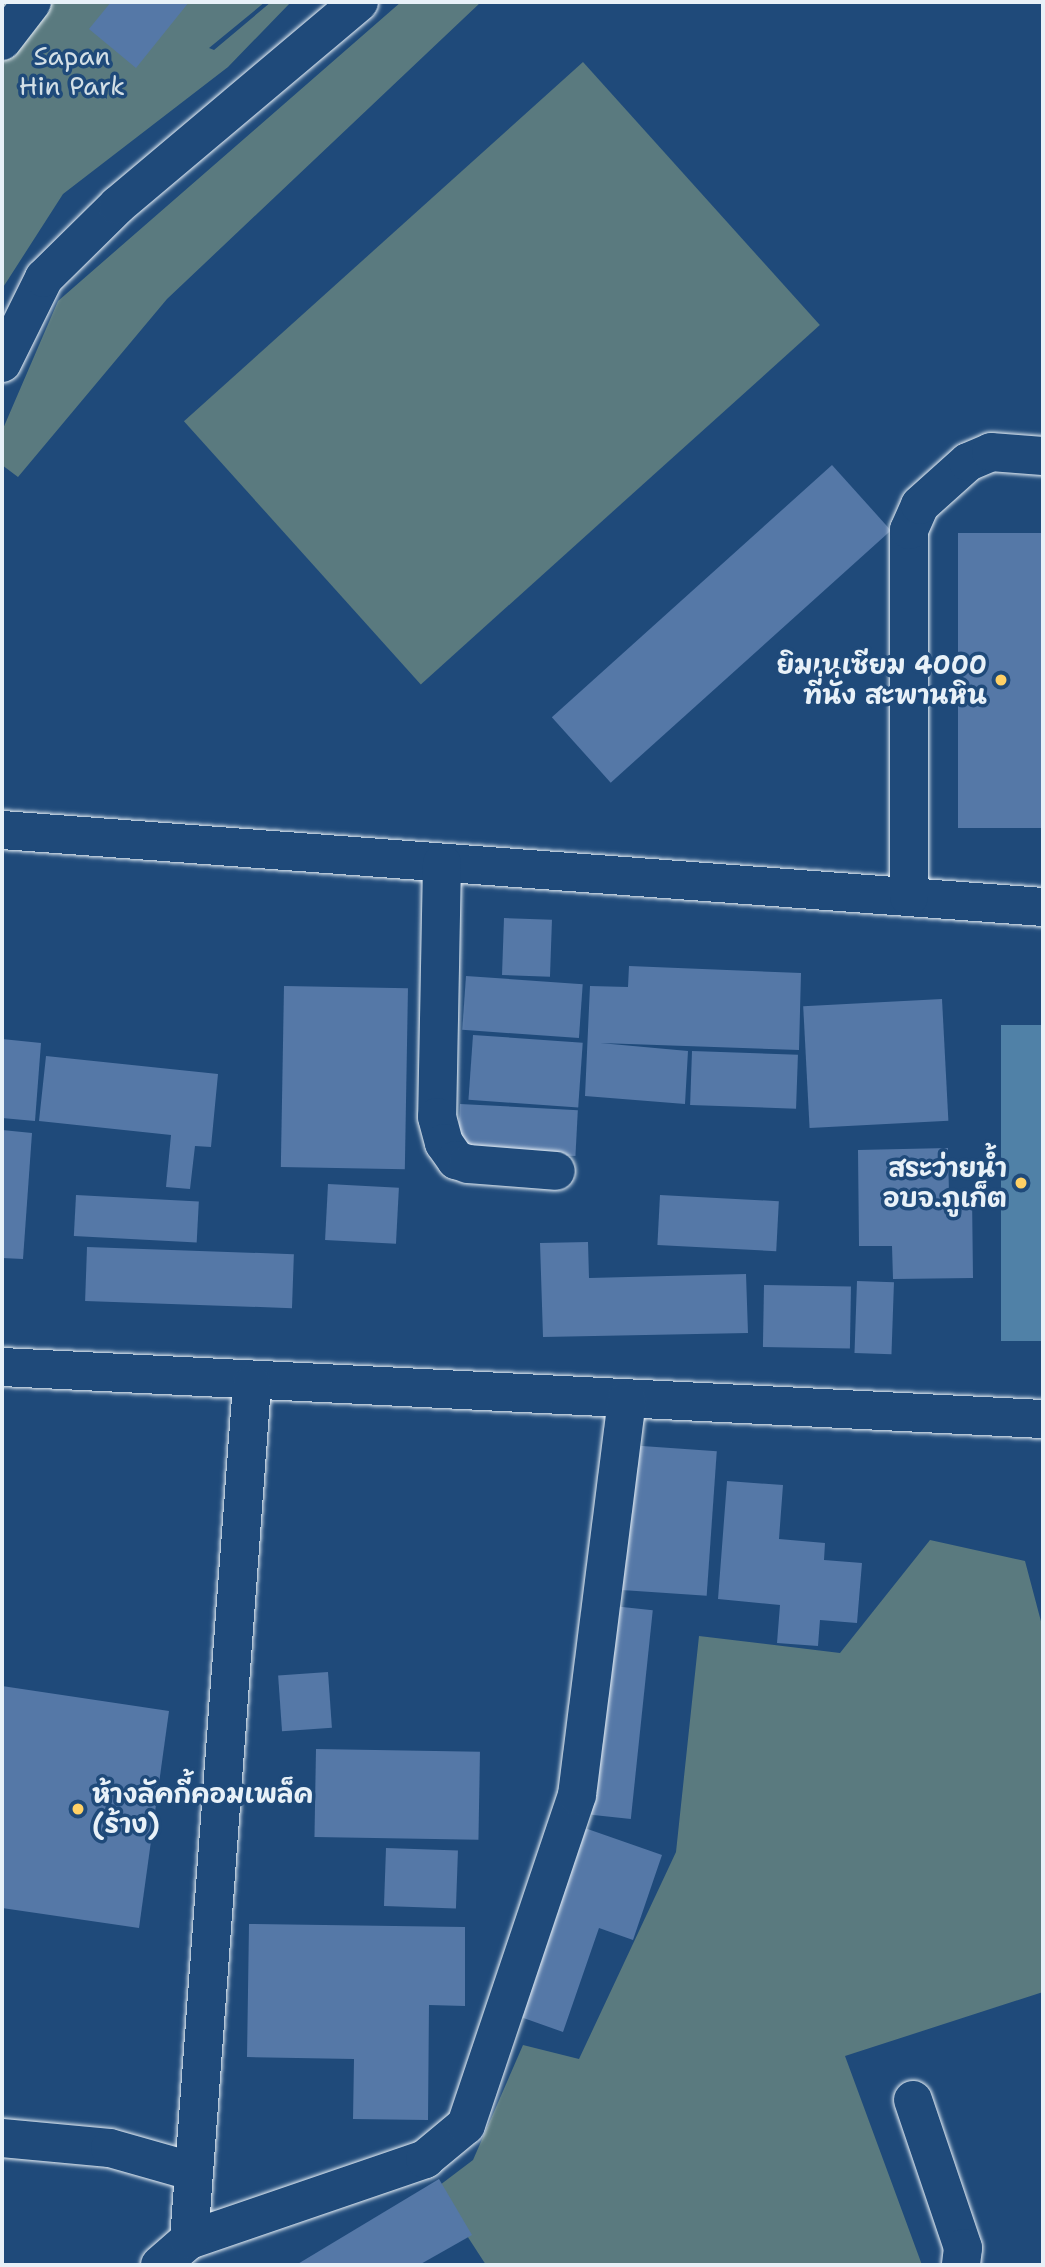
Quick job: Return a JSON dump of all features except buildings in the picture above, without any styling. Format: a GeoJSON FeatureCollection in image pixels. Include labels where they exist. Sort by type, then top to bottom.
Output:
{"type":"FeatureCollection","features":[{"type":"Feature","properties":{"kind":"street"},"geometry":{"type":"LineString","coordinates":[[2,41],[32,2]]}},
{"type":"Feature","properties":{"kind":"street"},"geometry":{"type":"LineString","coordinates":[[2,363],[44,278],[118,205],[359,2]]}},
{"type":"Feature","properties":{"kind":"street"},"geometry":{"type":"LineString","coordinates":[[909,897],[909,530],[920,505],[968,462],[991,452],[1043,456]]}},
{"type":"Feature","properties":{"kind":"street"},"geometry":{"type":"LineString","coordinates":[[2,830],[1043,906]]}},
{"type":"Feature","properties":{"kind":"street"},"geometry":{"type":"LineString","coordinates":[[442,863],[436,1117],[444,1143],[456,1160],[468,1164],[556,1171]]}},
{"type":"Feature","properties":{"kind":"street"},"geometry":{"type":"LineString","coordinates":[[2,1367],[252,1384],[1043,1419]]}},
{"type":"Feature","properties":{"kind":"street"},"geometry":{"type":"LineString","coordinates":[[189,2240],[252,1384]]}},
{"type":"Feature","properties":{"kind":"street"},"geometry":{"type":"LineString","coordinates":[[160,2265],[189,2240],[425,2159],[466,2125],[577,1794],[627,1400]]}},
{"type":"Feature","properties":{"kind":"street"},"geometry":{"type":"LineString","coordinates":[[913,2100],[963,2248],[961,2265]]}},
{"type":"Feature","properties":{"kind":"street"},"geometry":{"type":"LineString","coordinates":[[2,2138],[110,2148],[194,2172]]}},
{"type":"Feature","properties":{"kind":"green space","name":"Sapan Hin Park"},"geometry":{"type":"Polygon","coordinates":[[[2,2],[265,2],[209,48],[214,50],[271,2],[291,2],[228,67],[63,194],[2,289],[2,2]]]}},
{"type":"Feature","properties":{"kind":"green space"},"geometry":{"type":"Polygon","coordinates":[[[401,2],[481,2],[167,299],[18,477],[2,465],[2,431],[58,301],[401,2]]]}},
{"type":"Feature","properties":{"kind":"green space"},"geometry":{"type":"Polygon","coordinates":[[[583,62],[820,325],[421,684],[184,421],[583,62]]]}},
{"type":"Feature","properties":{"kind":"green space"},"geometry":{"type":"Polygon","coordinates":[[[930,1540],[1025,1561],[1043,1629],[1043,1992],[845,2056],[922,2265],[486,2265],[436,2188],[473,2160],[523,2045],[579,2059],[676,1852],[699,1636],[840,1653],[930,1540]]]}},
{"type":"Feature","properties":{"kind":"water","name":"สระว่ายน้ำ อบจ.ภูเก็ต"},"geometry":{"type":"Polygon","coordinates":[[[1001,1025],[1043,1025],[1043,1341],[1001,1341],[1001,1025]]]}},
{"type":"Feature","properties":{"kind":"place","name":"ยิมเนเซียม 4000 ที่นั่ง สะพานหิน"},"geometry":{"type":"Point","coordinates":[1001,680]}},
{"type":"Feature","properties":{"kind":"place","name":"สระว่ายน้ำ อบจ.ภูเก็ต"},"geometry":{"type":"Point","coordinates":[1021,1183]}},
{"type":"Feature","properties":{"kind":"place","name":"ห้างลัคกี้คอมเพล็ค (ร้าง)"},"geometry":{"type":"Point","coordinates":[78,1809]}}]}
